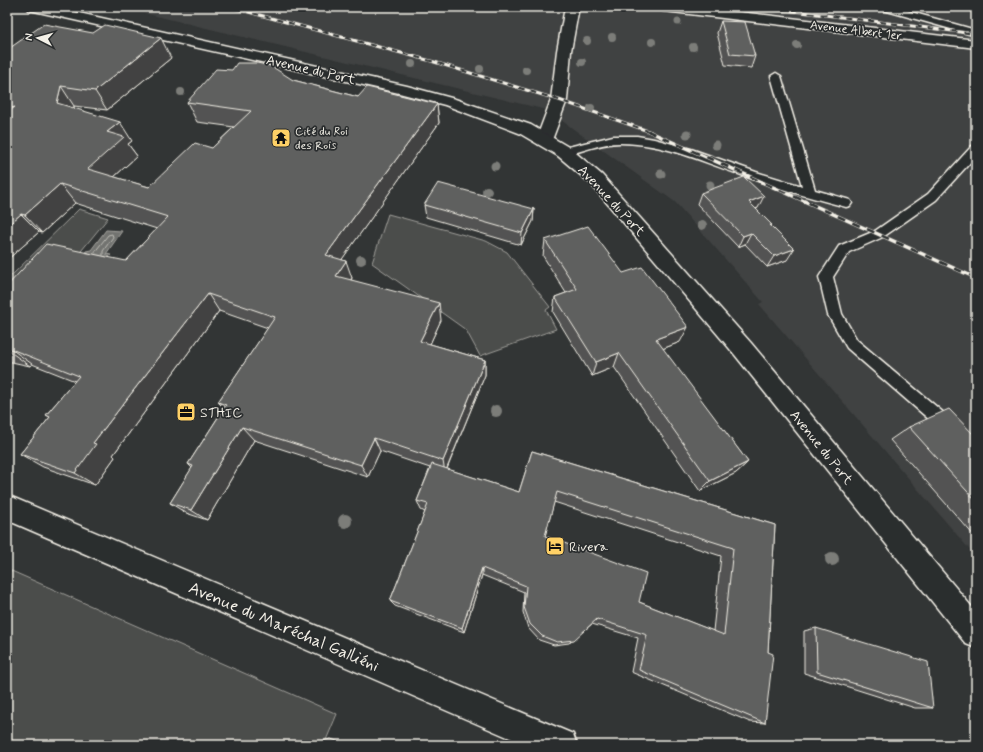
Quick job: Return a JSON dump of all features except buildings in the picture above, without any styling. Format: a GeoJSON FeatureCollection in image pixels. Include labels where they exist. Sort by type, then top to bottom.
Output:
{"type":"FeatureCollection","features":[{"type":"Feature","properties":{"kind":"main road","name":"Avenue du Port"},"geometry":{"type":"LineString","coordinates":[[34,7],[450,102],[525,129],[564,152],[596,180],[743,349],[948,602]]}},
{"type":"Feature","properties":{"kind":"main road"},"geometry":{"type":"LineString","coordinates":[[544,140],[559,100],[564,52],[572,7]]}},
{"type":"Feature","properties":{"kind":"main road","name":"Avenue Albert 1er"},"geometry":{"type":"LineString","coordinates":[[664,7],[976,44]]}},
{"type":"Feature","properties":{"kind":"main road","name":"Avenue du Maréchal Galliéni"},"geometry":{"type":"LineString","coordinates":[[7,507],[562,745]]}},
{"type":"Feature","properties":{"kind":"main road"},"geometry":{"type":"LineString","coordinates":[[948,602],[976,634]]}},
{"type":"Feature","properties":{"kind":"main road"},"geometry":{"type":"LineString","coordinates":[[948,602],[976,642]]}},
{"type":"Feature","properties":{"kind":"lane"},"geometry":{"type":"LineString","coordinates":[[883,7],[976,34]]}},
{"type":"Feature","properties":{"kind":"lane"},"geometry":{"type":"LineString","coordinates":[[776,76],[810,193]]}},
{"type":"Feature","properties":{"kind":"lane"},"geometry":{"type":"LineString","coordinates":[[564,152],[604,141],[619,139],[640,140],[692,153],[753,175],[846,203]]}},
{"type":"Feature","properties":{"kind":"lane"},"geometry":{"type":"LineString","coordinates":[[976,149],[932,196],[879,234],[844,248],[826,277],[834,315],[852,344],[976,450]]}},
{"type":"Feature","properties":{"kind":"shaded area"},"geometry":{"type":"Polygon","coordinates":[[[119,7],[976,7],[976,557],[759,304],[763,302],[675,202],[547,110],[119,7]]]}},
{"type":"Feature","properties":{"kind":"shaded area"},"geometry":{"type":"Polygon","coordinates":[[[79,209],[108,218],[77,256],[7,311],[7,280],[79,209]]]}},
{"type":"Feature","properties":{"kind":"shaded area"},"geometry":{"type":"Polygon","coordinates":[[[388,214],[486,241],[507,252],[550,307],[546,310],[556,329],[480,356],[466,330],[372,263],[388,214]]]}},
{"type":"Feature","properties":{"kind":"shaded area"},"geometry":{"type":"Polygon","coordinates":[[[7,569],[337,714],[324,745],[7,745],[7,569]]]}},
{"type":"Feature","properties":{"kind":"water"},"geometry":{"type":"Polygon","coordinates":[[[106,230],[122,231],[106,254],[111,255],[106,260],[83,256],[86,251],[91,250],[106,230]]]}},
{"type":"Feature","properties":{"kind":"railway"},"geometry":{"type":"LineString","coordinates":[[230,7],[431,61],[559,100],[651,132]]}},
{"type":"Feature","properties":{"kind":"railway"},"geometry":{"type":"LineString","coordinates":[[761,7],[976,34]]}},
{"type":"Feature","properties":{"kind":"railway"},"geometry":{"type":"LineString","coordinates":[[648,131],[976,278]]}},
{"type":"Feature","properties":{"kind":"place","name":"Cité du Roi des Rois"},"geometry":{"type":"Point","coordinates":[281,138]}},
{"type":"Feature","properties":{"kind":"place","name":"STHIC"},"geometry":{"type":"Point","coordinates":[186,412]}},
{"type":"Feature","properties":{"kind":"place","name":"Rivera"},"geometry":{"type":"Point","coordinates":[555,546]}}]}
